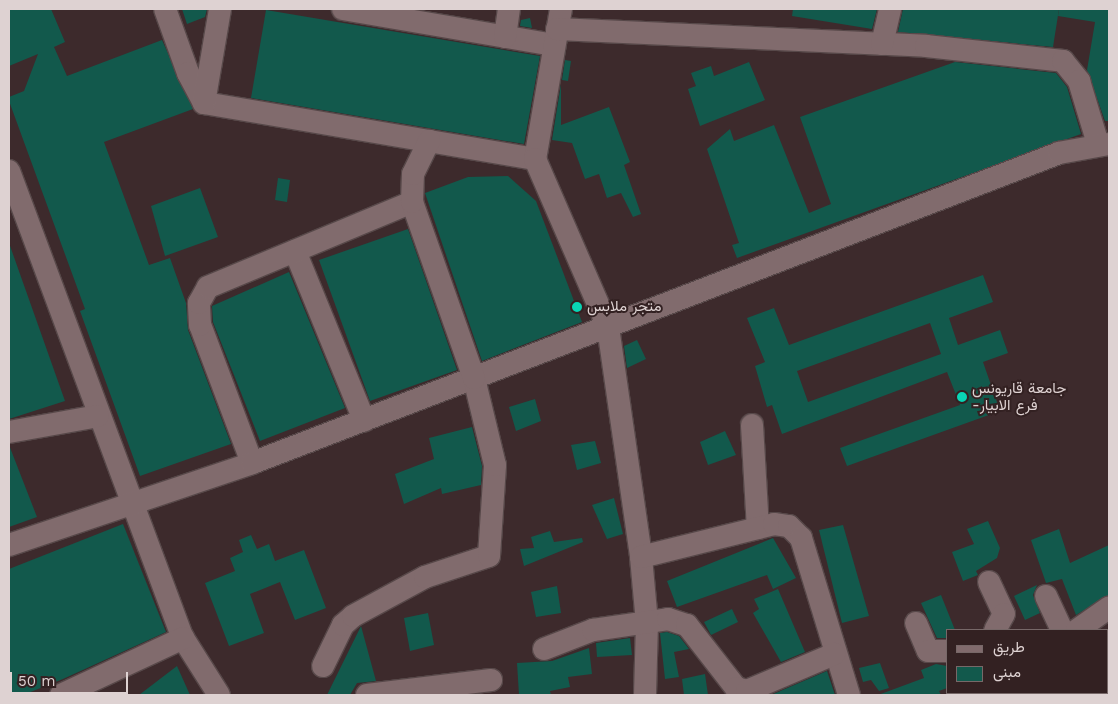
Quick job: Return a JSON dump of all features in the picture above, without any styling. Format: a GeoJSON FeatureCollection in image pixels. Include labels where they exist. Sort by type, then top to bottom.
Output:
{"type":"FeatureCollection","features":[{"type":"Feature","properties":{"kind":"street"},"geometry":{"type":"LineString","coordinates":[[165,9],[204,103]]}},
{"type":"Feature","properties":{"kind":"street"},"geometry":{"type":"LineString","coordinates":[[204,103],[220,9]]}},
{"type":"Feature","properties":{"kind":"street"},"geometry":{"type":"LineString","coordinates":[[9,545],[252,463],[1059,153],[1103,144],[1079,81],[1063,61],[882,44],[558,28],[505,37],[343,9]]}},
{"type":"Feature","properties":{"kind":"street"},"geometry":{"type":"LineString","coordinates":[[505,37],[509,9]]}},
{"type":"Feature","properties":{"kind":"street"},"geometry":{"type":"LineString","coordinates":[[882,44],[890,9]]}},
{"type":"Feature","properties":{"kind":"street"},"geometry":{"type":"LineString","coordinates":[[558,28],[535,159],[608,327],[641,557],[647,623],[645,695]]}},
{"type":"Feature","properties":{"kind":"street"},"geometry":{"type":"LineString","coordinates":[[176,39],[214,42]]}},
{"type":"Feature","properties":{"kind":"street"},"geometry":{"type":"LineString","coordinates":[[204,103],[535,159]]}},
{"type":"Feature","properties":{"kind":"street"},"geometry":{"type":"LineString","coordinates":[[322,666],[343,625],[353,616],[426,577],[489,556],[495,472],[474,378],[412,202],[413,174],[429,141]]}},
{"type":"Feature","properties":{"kind":"street"},"geometry":{"type":"LineString","coordinates":[[9,171],[130,503],[184,638],[219,695]]}},
{"type":"Feature","properties":{"kind":"street"},"geometry":{"type":"LineString","coordinates":[[252,463],[200,325],[199,303],[208,288],[412,202]]}},
{"type":"Feature","properties":{"kind":"street"},"geometry":{"type":"LineString","coordinates":[[295,251],[364,420]]}},
{"type":"Feature","properties":{"kind":"street"},"geometry":{"type":"LineString","coordinates":[[9,432],[98,416]]}},
{"type":"Feature","properties":{"kind":"street"},"geometry":{"type":"LineString","coordinates":[[752,425],[758,528]]}},
{"type":"Feature","properties":{"kind":"street"},"geometry":{"type":"LineString","coordinates":[[641,557],[758,528],[789,526],[801,538],[834,654],[849,695]]}},
{"type":"Feature","properties":{"kind":"street"},"geometry":{"type":"LineString","coordinates":[[989,582],[1004,614],[995,629]]}},
{"type":"Feature","properties":{"kind":"street"},"geometry":{"type":"LineString","coordinates":[[1046,596],[1062,629]]}},
{"type":"Feature","properties":{"kind":"street"},"geometry":{"type":"LineString","coordinates":[[1078,629],[1109,608]]}},
{"type":"Feature","properties":{"kind":"street"},"geometry":{"type":"LineString","coordinates":[[544,650],[593,630],[668,619],[687,625],[736,688],[747,691],[834,654]]}},
{"type":"Feature","properties":{"kind":"street"},"geometry":{"type":"LineString","coordinates":[[916,623],[928,652],[946,651]]}},
{"type":"Feature","properties":{"kind":"street"},"geometry":{"type":"LineString","coordinates":[[62,695],[104,687],[184,638]]}},
{"type":"Feature","properties":{"kind":"street"},"geometry":{"type":"LineString","coordinates":[[367,695],[491,680]]}},
{"type":"Feature","properties":{"kind":"building"},"geometry":{"type":"Polygon","coordinates":[[[9,9],[51,9],[65,42],[54,47],[67,76],[162,40],[193,109],[104,142],[149,265],[170,258],[186,303],[188,330],[231,444],[140,476],[80,311],[85,309],[9,101],[9,97],[24,91],[38,54],[9,66],[9,9]]]}},
{"type":"Feature","properties":{"kind":"building"},"geometry":{"type":"Polygon","coordinates":[[[182,9],[207,9],[205,17],[187,24],[182,9]]]}},
{"type":"Feature","properties":{"kind":"building"},"geometry":{"type":"Polygon","coordinates":[[[793,9],[877,9],[872,29],[792,16],[793,9]]]}},
{"type":"Feature","properties":{"kind":"building"},"geometry":{"type":"Polygon","coordinates":[[[903,9],[1059,9],[1053,47],[898,32],[903,9]]]}},
{"type":"Feature","properties":{"kind":"building"},"geometry":{"type":"Polygon","coordinates":[[[1059,9],[1109,9],[1109,121],[1105,121],[1087,70],[1095,22],[1058,16],[1059,9]]]}},
{"type":"Feature","properties":{"kind":"building"},"geometry":{"type":"Polygon","coordinates":[[[266,10],[540,56],[524,144],[251,98],[266,10]]]}},
{"type":"Feature","properties":{"kind":"building"},"geometry":{"type":"Polygon","coordinates":[[[530,18],[532,28],[520,26],[521,20],[530,18]]]}},
{"type":"Feature","properties":{"kind":"building"},"geometry":{"type":"Polygon","coordinates":[[[565,60],[571,61],[568,81],[562,80],[565,60]]]}},
{"type":"Feature","properties":{"kind":"building"},"geometry":{"type":"Polygon","coordinates":[[[749,62],[765,100],[700,126],[688,89],[696,86],[691,73],[711,66],[714,76],[749,62]]]}},
{"type":"Feature","properties":{"kind":"building"},"geometry":{"type":"Polygon","coordinates":[[[955,62],[1056,73],[1067,87],[1081,134],[737,258],[732,245],[739,243],[707,149],[730,129],[734,141],[774,125],[809,213],[831,204],[800,117],[955,62]]]}},
{"type":"Feature","properties":{"kind":"building"},"geometry":{"type":"Polygon","coordinates":[[[561,84],[561,125],[609,107],[630,162],[624,165],[641,214],[633,217],[621,193],[607,198],[599,174],[585,179],[572,143],[552,140],[561,84]]]}},
{"type":"Feature","properties":{"kind":"building"},"geometry":{"type":"Polygon","coordinates":[[[508,176],[536,201],[582,322],[482,361],[425,193],[468,177],[508,176]]]}},
{"type":"Feature","properties":{"kind":"building"},"geometry":{"type":"Polygon","coordinates":[[[278,178],[290,180],[287,202],[275,200],[278,178]]]}},
{"type":"Feature","properties":{"kind":"building"},"geometry":{"type":"Polygon","coordinates":[[[200,188],[218,237],[165,256],[151,206],[200,188]]]}},
{"type":"Feature","properties":{"kind":"building"},"geometry":{"type":"Polygon","coordinates":[[[408,229],[457,370],[370,401],[319,260],[408,229]]]}},
{"type":"Feature","properties":{"kind":"building"},"geometry":{"type":"Polygon","coordinates":[[[9,243],[65,401],[9,419],[9,243]]]}},
{"type":"Feature","properties":{"kind":"building"},"geometry":{"type":"Polygon","coordinates":[[[289,272],[345,408],[260,441],[213,322],[212,306],[289,272]]]}},
{"type":"Feature","properties":{"kind":"building"},"geometry":{"type":"Polygon","coordinates":[[[983,275],[993,302],[949,318],[958,345],[1000,330],[1008,353],[983,362],[1000,411],[847,466],[840,448],[960,405],[947,372],[782,434],[772,405],[767,407],[755,366],[765,362],[747,318],[774,308],[789,345],[983,275]],[[930,323],[797,371],[808,402],[941,354],[930,323]]]}},
{"type":"Feature","properties":{"kind":"building"},"geometry":{"type":"Polygon","coordinates":[[[637,340],[646,359],[627,368],[624,346],[637,340]]]}},
{"type":"Feature","properties":{"kind":"building"},"geometry":{"type":"Polygon","coordinates":[[[535,399],[541,421],[516,431],[509,407],[535,399]]]}},
{"type":"Feature","properties":{"kind":"building"},"geometry":{"type":"Polygon","coordinates":[[[472,427],[482,466],[481,485],[442,494],[441,488],[404,504],[395,474],[434,459],[429,438],[472,427]]]}},
{"type":"Feature","properties":{"kind":"building"},"geometry":{"type":"Polygon","coordinates":[[[725,431],[736,455],[708,465],[700,442],[725,431]]]}},
{"type":"Feature","properties":{"kind":"building"},"geometry":{"type":"Polygon","coordinates":[[[595,441],[601,463],[577,470],[571,445],[595,441]]]}},
{"type":"Feature","properties":{"kind":"building"},"geometry":{"type":"Polygon","coordinates":[[[9,445],[37,517],[9,527],[9,445]]]}},
{"type":"Feature","properties":{"kind":"building"},"geometry":{"type":"Polygon","coordinates":[[[614,498],[623,534],[607,539],[592,505],[614,498]]]}},
{"type":"Feature","properties":{"kind":"building"},"geometry":{"type":"Polygon","coordinates":[[[988,521],[1000,548],[997,558],[976,571],[978,575],[963,581],[952,552],[974,544],[967,529],[988,521]]]}},
{"type":"Feature","properties":{"kind":"building"},"geometry":{"type":"Polygon","coordinates":[[[123,524],[166,632],[63,679],[23,695],[9,695],[9,569],[123,524]]]}},
{"type":"Feature","properties":{"kind":"building"},"geometry":{"type":"Polygon","coordinates":[[[843,525],[869,616],[842,623],[819,530],[843,525]]]}},
{"type":"Feature","properties":{"kind":"building"},"geometry":{"type":"Polygon","coordinates":[[[1059,529],[1070,563],[1109,545],[1109,595],[1076,615],[1062,579],[1046,583],[1031,540],[1059,529]]]}},
{"type":"Feature","properties":{"kind":"building"},"geometry":{"type":"Polygon","coordinates":[[[550,531],[554,542],[582,538],[583,542],[524,566],[520,549],[534,548],[531,537],[550,531]]]}},
{"type":"Feature","properties":{"kind":"building"},"geometry":{"type":"Polygon","coordinates":[[[251,535],[257,549],[269,544],[275,561],[304,550],[326,608],[295,620],[280,582],[250,594],[264,633],[229,646],[205,583],[235,571],[230,558],[243,552],[239,540],[251,535]]]}},
{"type":"Feature","properties":{"kind":"building"},"geometry":{"type":"Polygon","coordinates":[[[773,538],[796,578],[773,589],[767,575],[677,607],[667,581],[773,538]]]}},
{"type":"Feature","properties":{"kind":"building"},"geometry":{"type":"Polygon","coordinates":[[[1037,585],[1033,595],[1040,613],[1025,620],[1014,596],[1037,585]]]}},
{"type":"Feature","properties":{"kind":"building"},"geometry":{"type":"Polygon","coordinates":[[[557,586],[561,613],[536,617],[531,592],[557,586]]]}},
{"type":"Feature","properties":{"kind":"building"},"geometry":{"type":"Polygon","coordinates":[[[778,589],[805,652],[781,662],[753,613],[759,609],[754,599],[778,589]]]}},
{"type":"Feature","properties":{"kind":"building"},"geometry":{"type":"Polygon","coordinates":[[[941,595],[955,629],[946,629],[946,638],[937,638],[921,603],[941,595]]]}},
{"type":"Feature","properties":{"kind":"building"},"geometry":{"type":"Polygon","coordinates":[[[732,609],[738,622],[711,635],[704,622],[732,609]]]}},
{"type":"Feature","properties":{"kind":"building"},"geometry":{"type":"Polygon","coordinates":[[[428,613],[434,645],[410,651],[404,618],[428,613]]]}},
{"type":"Feature","properties":{"kind":"building"},"geometry":{"type":"Polygon","coordinates":[[[361,626],[376,681],[357,683],[350,695],[327,695],[361,626]]]}},
{"type":"Feature","properties":{"kind":"building"},"geometry":{"type":"Polygon","coordinates":[[[667,632],[679,636],[689,649],[674,652],[679,677],[665,679],[660,633],[667,632]]]}},
{"type":"Feature","properties":{"kind":"building"},"geometry":{"type":"Polygon","coordinates":[[[630,638],[632,655],[597,657],[596,643],[630,638]]]}},
{"type":"Feature","properties":{"kind":"building"},"geometry":{"type":"Polygon","coordinates":[[[589,648],[592,674],[568,677],[570,687],[550,691],[551,695],[519,695],[517,663],[552,661],[589,648]]]}},
{"type":"Feature","properties":{"kind":"building"},"geometry":{"type":"Polygon","coordinates":[[[880,663],[889,688],[879,691],[871,680],[863,682],[859,668],[880,663]]]}},
{"type":"Feature","properties":{"kind":"building"},"geometry":{"type":"Polygon","coordinates":[[[936,664],[946,666],[946,688],[939,691],[941,695],[878,695],[924,678],[921,670],[936,664]]]}},
{"type":"Feature","properties":{"kind":"building"},"geometry":{"type":"Polygon","coordinates":[[[177,666],[190,695],[139,695],[177,666]]]}},
{"type":"Feature","properties":{"kind":"building"},"geometry":{"type":"Polygon","coordinates":[[[827,671],[835,695],[771,695],[827,671]]]}},
{"type":"Feature","properties":{"kind":"building"},"geometry":{"type":"Polygon","coordinates":[[[705,674],[708,695],[684,695],[682,679],[705,674]]]}},
{"type":"Feature","properties":{"kind":"place","name":"متجر ملابس"},"geometry":{"type":"Point","coordinates":[577,307]}},
{"type":"Feature","properties":{"kind":"place","name":"جامعة قاريونس -فرع الابيار"},"geometry":{"type":"Point","coordinates":[962,397]}}]}
